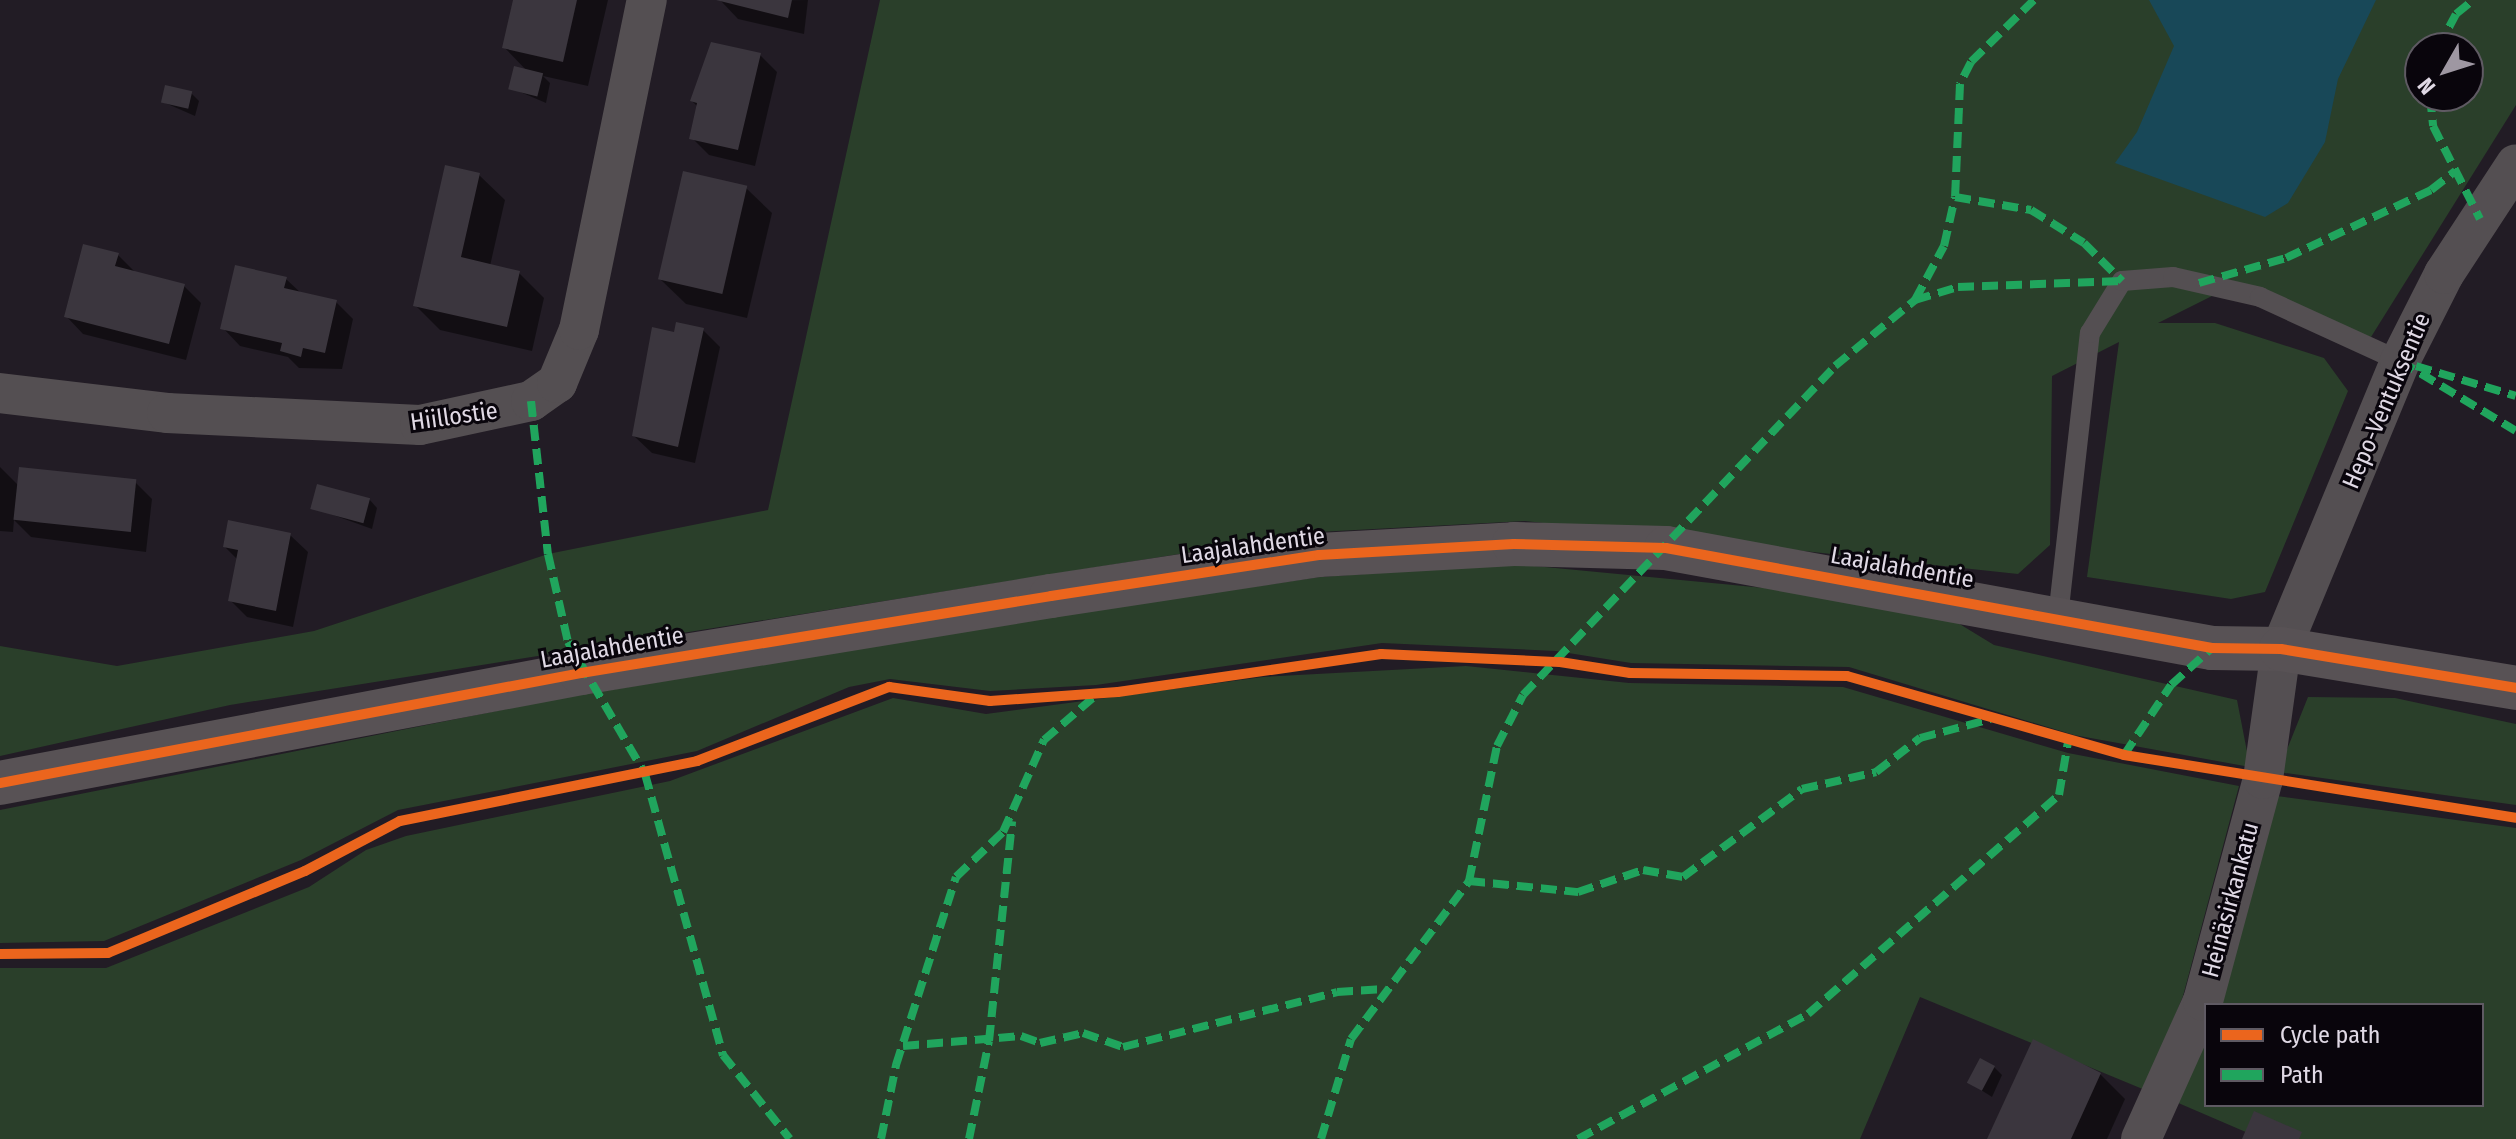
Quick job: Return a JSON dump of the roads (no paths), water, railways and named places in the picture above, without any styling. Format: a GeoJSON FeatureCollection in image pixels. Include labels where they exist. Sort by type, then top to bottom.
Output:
{"type":"FeatureCollection","features":[{"type":"Feature","properties":{"kind":"street","name":"Hiillostie"},"geometry":{"type":"LineString","coordinates":[[0,393],[167,413],[420,425],[531,401],[557,383],[579,330],[647,0]]}},
{"type":"Feature","properties":{"kind":"street","name":"Hepo-Ventuksentie"},"geometry":{"type":"LineString","coordinates":[[2281,649],[2400,361],[2444,274],[2516,164]]}},
{"type":"Feature","properties":{"kind":"street","name":"Laajalahdentie"},"geometry":{"type":"LineString","coordinates":[[0,783],[581,673],[1319,555],[1514,544],[1666,548],[2058,617],[2212,648],[2281,649],[2516,688]]}},
{"type":"Feature","properties":{"kind":"street","name":"Heinäsirkankatu"},"geometry":{"type":"LineString","coordinates":[[2141,1139],[2203,1001],[2263,779],[2281,649]]}},
{"type":"Feature","properties":{"kind":"lane"},"geometry":{"type":"LineString","coordinates":[[2058,617],[2090,333],[2122,281],[2173,277],[2260,297],[2400,361]]}},
{"type":"Feature","properties":{"kind":"water"},"geometry":{"type":"Polygon","coordinates":[[[2149,0],[2376,0],[2338,79],[2325,142],[2288,203],[2265,217],[2115,163],[2137,132],[2174,46],[2149,0]]]}}]}
